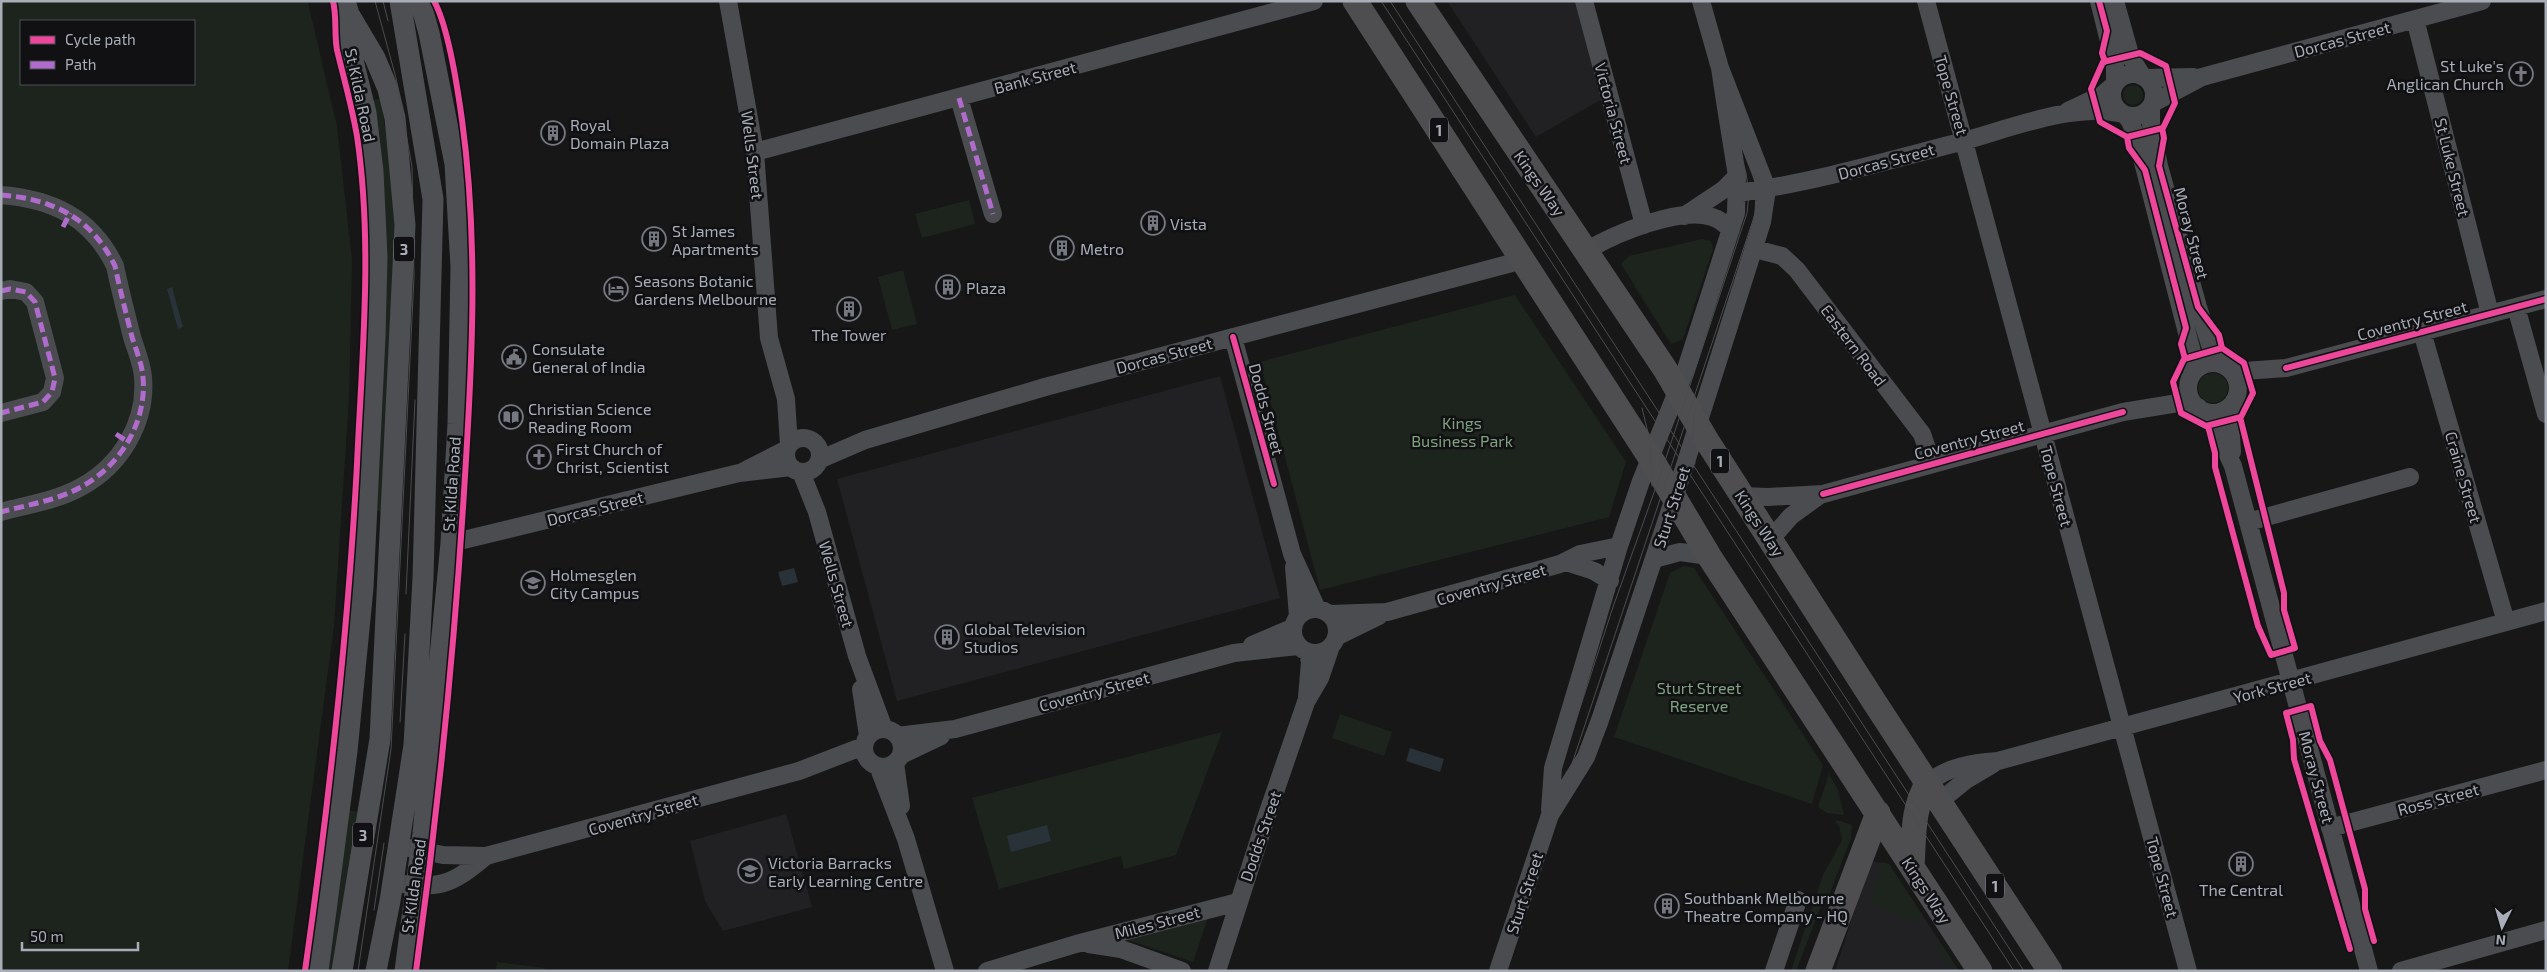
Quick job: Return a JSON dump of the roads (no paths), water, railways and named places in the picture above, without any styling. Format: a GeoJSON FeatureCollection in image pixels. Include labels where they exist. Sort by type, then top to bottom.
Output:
{"type":"FeatureCollection","features":[{"type":"Feature","properties":{"kind":"highway","name":"Kings Way"},"geometry":{"type":"LineString","coordinates":[[1355,1],[1650,458],[1709,556],[1980,971]]}},
{"type":"Feature","properties":{"kind":"highway","name":"Kings Way"},"geometry":{"type":"LineString","coordinates":[[1418,1],[1678,391],[1697,425],[1770,540],[2050,971]]}},
{"type":"Feature","properties":{"kind":"highway"},"geometry":{"type":"LineString","coordinates":[[1912,866],[1916,813],[1920,798],[1934,792]]}},
{"type":"Feature","properties":{"kind":"highway"},"geometry":{"type":"LineString","coordinates":[[1818,971],[1878,813]]}},
{"type":"Feature","properties":{"kind":"main road","name":"St Kilda Road"},"geometry":{"type":"LineString","coordinates":[[376,971],[393,883],[414,746],[423,550],[433,199],[400,1]]}},
{"type":"Feature","properties":{"kind":"main road","name":"St Kilda Road"},"geometry":{"type":"LineString","coordinates":[[405,971],[421,850],[451,543],[458,424],[461,230],[456,164],[429,33],[420,1]]}},
{"type":"Feature","properties":{"kind":"main road","name":"St Kilda Road"},"geometry":{"type":"LineString","coordinates":[[318,971],[347,751],[365,550],[375,345],[376,208],[366,113],[349,44],[347,8]]}},
{"type":"Feature","properties":{"kind":"main road","name":"St Kilda Road"},"geometry":{"type":"LineString","coordinates":[[342,971],[380,739],[405,225],[395,118],[388,90],[375,58],[347,8]]}},
{"type":"Feature","properties":{"kind":"main road"},"geometry":{"type":"LineString","coordinates":[[365,550],[390,552],[423,550],[451,543]]}},
{"type":"Feature","properties":{"kind":"street","name":"Wells Street"},"geometry":{"type":"LineString","coordinates":[[728,1],[755,152],[769,338],[786,398],[809,458],[817,512],[857,656],[879,754],[945,971]]}},
{"type":"Feature","properties":{"kind":"street","name":"Bank Street"},"geometry":{"type":"LineString","coordinates":[[755,152],[1314,1]]}},
{"type":"Feature","properties":{"kind":"street","name":"Victoria Street"},"geometry":{"type":"LineString","coordinates":[[1584,1],[1644,225]]}},
{"type":"Feature","properties":{"kind":"street"},"geometry":{"type":"LineString","coordinates":[[1701,1],[1720,68],[1756,157],[1766,190]]}},
{"type":"Feature","properties":{"kind":"street","name":"Tope Street"},"geometry":{"type":"LineString","coordinates":[[1926,1],[2188,971]]}},
{"type":"Feature","properties":{"kind":"street"},"geometry":{"type":"LineString","coordinates":[[2099,1],[2115,65],[2115,84],[2112,99],[2116,108],[2124,115],[2142,115],[2152,104],[2153,89],[2131,58],[2115,1]]}},
{"type":"Feature","properties":{"kind":"street","name":"Dorcas Street"},"geometry":{"type":"LineString","coordinates":[[2152,104],[2202,77],[2482,1]]}},
{"type":"Feature","properties":{"kind":"street","name":"St Luke Street"},"geometry":{"type":"LineString","coordinates":[[2415,19],[2490,314]]}},
{"type":"Feature","properties":{"kind":"street"},"geometry":{"type":"LineString","coordinates":[[1720,68],[1737,176],[1738,194]]}},
{"type":"Feature","properties":{"kind":"street"},"geometry":{"type":"LineString","coordinates":[[2115,84],[2122,77],[2130,74],[2144,77]]}},
{"type":"Feature","properties":{"kind":"street","name":"Dorcas Street"},"geometry":{"type":"LineString","coordinates":[[2144,77],[2202,77]]}},
{"type":"Feature","properties":{"kind":"street","name":"Dorcas Street"},"geometry":{"type":"LineString","coordinates":[[2061,115],[2102,95],[2115,84]]}},
{"type":"Feature","properties":{"kind":"street"},"geometry":{"type":"LineString","coordinates":[[959,98],[992,214]]}},
{"type":"Feature","properties":{"kind":"street","name":"Moray Street"},"geometry":{"type":"LineString","coordinates":[[2152,104],[2151,124],[2159,166],[2212,351],[2224,366]]}},
{"type":"Feature","properties":{"kind":"street","name":"Dorcas Street"},"geometry":{"type":"LineString","coordinates":[[1738,194],[1766,190],[1834,175],[2061,115],[2108,112],[2124,115]]}},
{"type":"Feature","properties":{"kind":"street","name":"Moray Street"},"geometry":{"type":"LineString","coordinates":[[2124,115],[2130,121],[2137,139],[2194,359],[2191,376]]}},
{"type":"Feature","properties":{"kind":"street"},"geometry":{"type":"LineString","coordinates":[[1684,216],[1723,190],[1737,176]]}},
{"type":"Feature","properties":{"kind":"street","name":"Sturt Street"},"geometry":{"type":"LineString","coordinates":[[1498,971],[1550,815],[1586,757],[1654,559],[1755,248],[1764,216],[1766,190]]}},
{"type":"Feature","properties":{"kind":"street","name":"Sturt Street"},"geometry":{"type":"LineString","coordinates":[[1550,815],[1553,768],[1569,708],[1610,581],[1619,546],[1650,458],[1678,391],[1731,230],[1738,194]]}},
{"type":"Feature","properties":{"kind":"street"},"geometry":{"type":"LineString","coordinates":[[1,195],[32,199],[95,236],[108,251],[115,266],[143,377],[142,402],[137,423],[122,438],[105,472],[80,488],[49,499],[1,512]]}},
{"type":"Feature","properties":{"kind":"street"},"geometry":{"type":"LineString","coordinates":[[1586,251],[1617,234],[1644,225],[1684,216],[1714,217],[1731,230]]}},
{"type":"Feature","properties":{"kind":"street","name":"Eastern Road"},"geometry":{"type":"LineString","coordinates":[[1755,248],[1782,256],[1797,270],[1922,434],[1932,463]]}},
{"type":"Feature","properties":{"kind":"street","name":"Dorcas Street"},"geometry":{"type":"LineString","coordinates":[[451,543],[739,473],[809,458],[1045,387],[1523,260]]}},
{"type":"Feature","properties":{"kind":"street"},"geometry":{"type":"LineString","coordinates":[[1,292],[10,289],[26,292],[34,302],[55,378],[52,392],[43,402],[1,413]]}},
{"type":"Feature","properties":{"kind":"street","name":"Coventry Street"},"geometry":{"type":"LineString","coordinates":[[2224,366],[2244,372],[2286,368],[2546,299]]}},
{"type":"Feature","properties":{"kind":"street"},"geometry":{"type":"LineString","coordinates":[[2516,307],[2546,414]]}},
{"type":"Feature","properties":{"kind":"street","name":"Craine Street"},"geometry":{"type":"LineString","coordinates":[[2422,332],[2506,622]]}},
{"type":"Feature","properties":{"kind":"street","name":"Dodds Street"},"geometry":{"type":"LineString","coordinates":[[1233,337],[1292,554],[1295,622]]}},
{"type":"Feature","properties":{"kind":"street"},"geometry":{"type":"LineString","coordinates":[[2208,364],[2224,366],[2236,380],[2235,399],[2220,411],[2206,411],[2197,406],[2189,394],[2191,376],[2199,367],[2208,364]]}},
{"type":"Feature","properties":{"kind":"street","name":"Coventry Street"},"geometry":{"type":"LineString","coordinates":[[2235,399],[2241,390],[2286,368]]}},
{"type":"Feature","properties":{"kind":"street","name":"Coventry Street"},"geometry":{"type":"LineString","coordinates":[[1743,496],[1768,497],[1823,494],[2123,412],[2174,392],[2191,376]]}},
{"type":"Feature","properties":{"kind":"street","name":"Wells Street"},"geometry":{"type":"LineString","coordinates":[[786,398],[788,447],[786,459],[809,458]]}},
{"type":"Feature","properties":{"kind":"street","name":"Moray Street"},"geometry":{"type":"LineString","coordinates":[[2233,466],[2230,420],[2235,399]]}},
{"type":"Feature","properties":{"kind":"street","name":"Coventry Street"},"geometry":{"type":"LineString","coordinates":[[2123,412],[2174,404],[2197,406]]}},
{"type":"Feature","properties":{"kind":"street","name":"Moray Street"},"geometry":{"type":"LineString","coordinates":[[2197,406],[2214,424],[2233,466],[2369,971]]}},
{"type":"Feature","properties":{"kind":"street","name":"Dorcas Street"},"geometry":{"type":"LineString","coordinates":[[739,473],[788,447],[798,438],[809,458]]}},
{"type":"Feature","properties":{"kind":"street"},"geometry":{"type":"LineString","coordinates":[[2248,522],[2410,477]]}},
{"type":"Feature","properties":{"kind":"street","name":"Coventry Street"},"geometry":{"type":"LineString","coordinates":[[1770,540],[1791,516],[1823,494]]}},
{"type":"Feature","properties":{"kind":"street","name":"Coventry Street"},"geometry":{"type":"LineString","coordinates":[[1334,642],[1387,612],[1566,562],[1580,554],[1619,546]]}},
{"type":"Feature","properties":{"kind":"street"},"geometry":{"type":"LineString","coordinates":[[1654,559],[1680,552],[1709,556]]}},
{"type":"Feature","properties":{"kind":"street","name":"Dodds Street"},"geometry":{"type":"LineString","coordinates":[[1292,554],[1323,612]]}},
{"type":"Feature","properties":{"kind":"street","name":"Coventry Street"},"geometry":{"type":"LineString","coordinates":[[1566,562],[1594,571],[1610,581]]}},
{"type":"Feature","properties":{"kind":"street"},"geometry":{"type":"LineString","coordinates":[[1310,609],[1323,612],[1336,625],[1334,642],[1321,653],[1303,649],[1292,634],[1295,622],[1310,609]]}},
{"type":"Feature","properties":{"kind":"street","name":"York Street"},"geometry":{"type":"LineString","coordinates":[[1934,792],[1940,773],[1952,768],[1998,761],[2546,611]]}},
{"type":"Feature","properties":{"kind":"street","name":"Coventry Street"},"geometry":{"type":"LineString","coordinates":[[1323,612],[1387,612]]}},
{"type":"Feature","properties":{"kind":"street","name":"Coventry Street"},"geometry":{"type":"LineString","coordinates":[[1234,654],[1295,622]]}},
{"type":"Feature","properties":{"kind":"street","name":"Dodds Street"},"geometry":{"type":"LineString","coordinates":[[1217,971],[1238,902],[1306,702],[1320,678],[1334,642]]}},
{"type":"Feature","properties":{"kind":"street","name":"Coventry Street"},"geometry":{"type":"LineString","coordinates":[[399,845],[458,856],[486,856],[799,771],[879,754],[955,729],[1234,654],[1303,649]]}},
{"type":"Feature","properties":{"kind":"street","name":"Dodds Street"},"geometry":{"type":"LineString","coordinates":[[1303,649],[1310,662],[1306,702]]}},
{"type":"Feature","properties":{"kind":"street","name":"Wells Street"},"geometry":{"type":"LineString","coordinates":[[857,656],[891,732],[902,745],[879,754]]}},
{"type":"Feature","properties":{"kind":"street","name":"Coventry Street"},"geometry":{"type":"LineString","coordinates":[[879,754],[878,729],[891,732],[955,729]]}},
{"type":"Feature","properties":{"kind":"street","name":"Ross Street"},"geometry":{"type":"LineString","coordinates":[[2330,828],[2546,770]]}},
{"type":"Feature","properties":{"kind":"street","name":"Coventry Street"},"geometry":{"type":"LineString","coordinates":[[393,883],[431,887],[458,877],[486,856]]}},
{"type":"Feature","properties":{"kind":"street"},"geometry":{"type":"LineString","coordinates":[[1774,971],[1798,900]]}},
{"type":"Feature","properties":{"kind":"street","name":"Miles Street"},"geometry":{"type":"LineString","coordinates":[[987,971],[1076,944],[1238,902]]}},
{"type":"Feature","properties":{"kind":"street"},"geometry":{"type":"LineString","coordinates":[[2401,971],[2546,930]]}},
{"type":"Feature","properties":{"kind":"street","name":"Miles Street"},"geometry":{"type":"LineString","coordinates":[[1076,944],[1097,944],[1121,949],[1182,971]]}},
{"type":"Feature","properties":{"kind":"tram line"},"geometry":{"type":"LineString","coordinates":[[358,971],[391,749],[414,277],[412,167],[396,78],[375,1]]}},
{"type":"Feature","properties":{"kind":"tram line"},"geometry":{"type":"LineString","coordinates":[[383,1],[388,21]]}},
{"type":"Feature","properties":{"kind":"tram line"},"geometry":{"type":"LineString","coordinates":[[1381,1],[2014,971]]}},
{"type":"Feature","properties":{"kind":"tram line"},"geometry":{"type":"LineString","coordinates":[[1390,1],[2024,971]]}},
{"type":"Feature","properties":{"kind":"tram line"},"geometry":{"type":"LineString","coordinates":[[1494,971],[1613,607],[1661,473],[1747,213],[1749,194],[1746,173],[1697,1]]}},
{"type":"Feature","properties":{"kind":"tram line"},"geometry":{"type":"LineString","coordinates":[[1503,971],[1755,214],[1756,191],[1752,165],[1705,1]]}},
{"type":"Feature","properties":{"kind":"tram line"},"geometry":{"type":"LineString","coordinates":[[406,594],[415,400]]}},
{"type":"Feature","properties":{"kind":"tram line"},"geometry":{"type":"LineString","coordinates":[[1695,407],[1692,445],[1695,464]]}},
{"type":"Feature","properties":{"kind":"tram line"},"geometry":{"type":"LineString","coordinates":[[1642,408],[1651,445],[1652,486]]}},
{"type":"Feature","properties":{"kind":"tram line"},"geometry":{"type":"LineString","coordinates":[[1657,428],[1661,463]]}},
{"type":"Feature","properties":{"kind":"tram line"},"geometry":{"type":"LineString","coordinates":[[400,722],[405,634]]}},
{"type":"Feature","properties":{"kind":"tram line"},"geometry":{"type":"LineString","coordinates":[[374,910],[384,843]]}},
{"type":"Feature","properties":{"kind":"place","name":"St Luke's Anglican Church"},"geometry":{"type":"Point","coordinates":[2521,74]}},
{"type":"Feature","properties":{"kind":"place","name":"Royal Domain Plaza"},"geometry":{"type":"Point","coordinates":[553,133]}},
{"type":"Feature","properties":{"kind":"place","name":"Vista"},"geometry":{"type":"Point","coordinates":[1153,223]}},
{"type":"Feature","properties":{"kind":"place","name":"St James Apartments"},"geometry":{"type":"Point","coordinates":[654,239]}},
{"type":"Feature","properties":{"kind":"place","name":"Metro"},"geometry":{"type":"Point","coordinates":[1062,248]}},
{"type":"Feature","properties":{"kind":"place","name":"Plaza"},"geometry":{"type":"Point","coordinates":[948,287]}},
{"type":"Feature","properties":{"kind":"place","name":"Seasons Botanic Gardens Melbourne"},"geometry":{"type":"Point","coordinates":[616,289]}},
{"type":"Feature","properties":{"kind":"place","name":"The Tower"},"geometry":{"type":"Point","coordinates":[849,309]}},
{"type":"Feature","properties":{"kind":"place","name":"Consulate General of India"},"geometry":{"type":"Point","coordinates":[514,357]}},
{"type":"Feature","properties":{"kind":"place","name":"Christian Science Reading Room"},"geometry":{"type":"Point","coordinates":[511,417]}},
{"type":"Feature","properties":{"kind":"place","name":"First Church of Christ, Scientist"},"geometry":{"type":"Point","coordinates":[539,457]}},
{"type":"Feature","properties":{"kind":"place","name":"Holmesglen City Campus"},"geometry":{"type":"Point","coordinates":[533,583]}},
{"type":"Feature","properties":{"kind":"place","name":"Global Television Studios"},"geometry":{"type":"Point","coordinates":[947,637]}},
{"type":"Feature","properties":{"kind":"place","name":"The Central"},"geometry":{"type":"Point","coordinates":[2241,864]}},
{"type":"Feature","properties":{"kind":"place","name":"Victoria Barracks Early Learning Centre"},"geometry":{"type":"Point","coordinates":[750,871]}},
{"type":"Feature","properties":{"kind":"place","name":"Southbank Melbourne Theatre Company - HQ"},"geometry":{"type":"Point","coordinates":[1667,906]}},
{"type":"Feature","properties":{"kind":"park label","name":"Kings Business Park"},"geometry":{"type":"Point","coordinates":[1462,431]}},
{"type":"Feature","properties":{"kind":"park label","name":"Sturt Street Reserve"},"geometry":{"type":"Point","coordinates":[1699,696]}}]}
